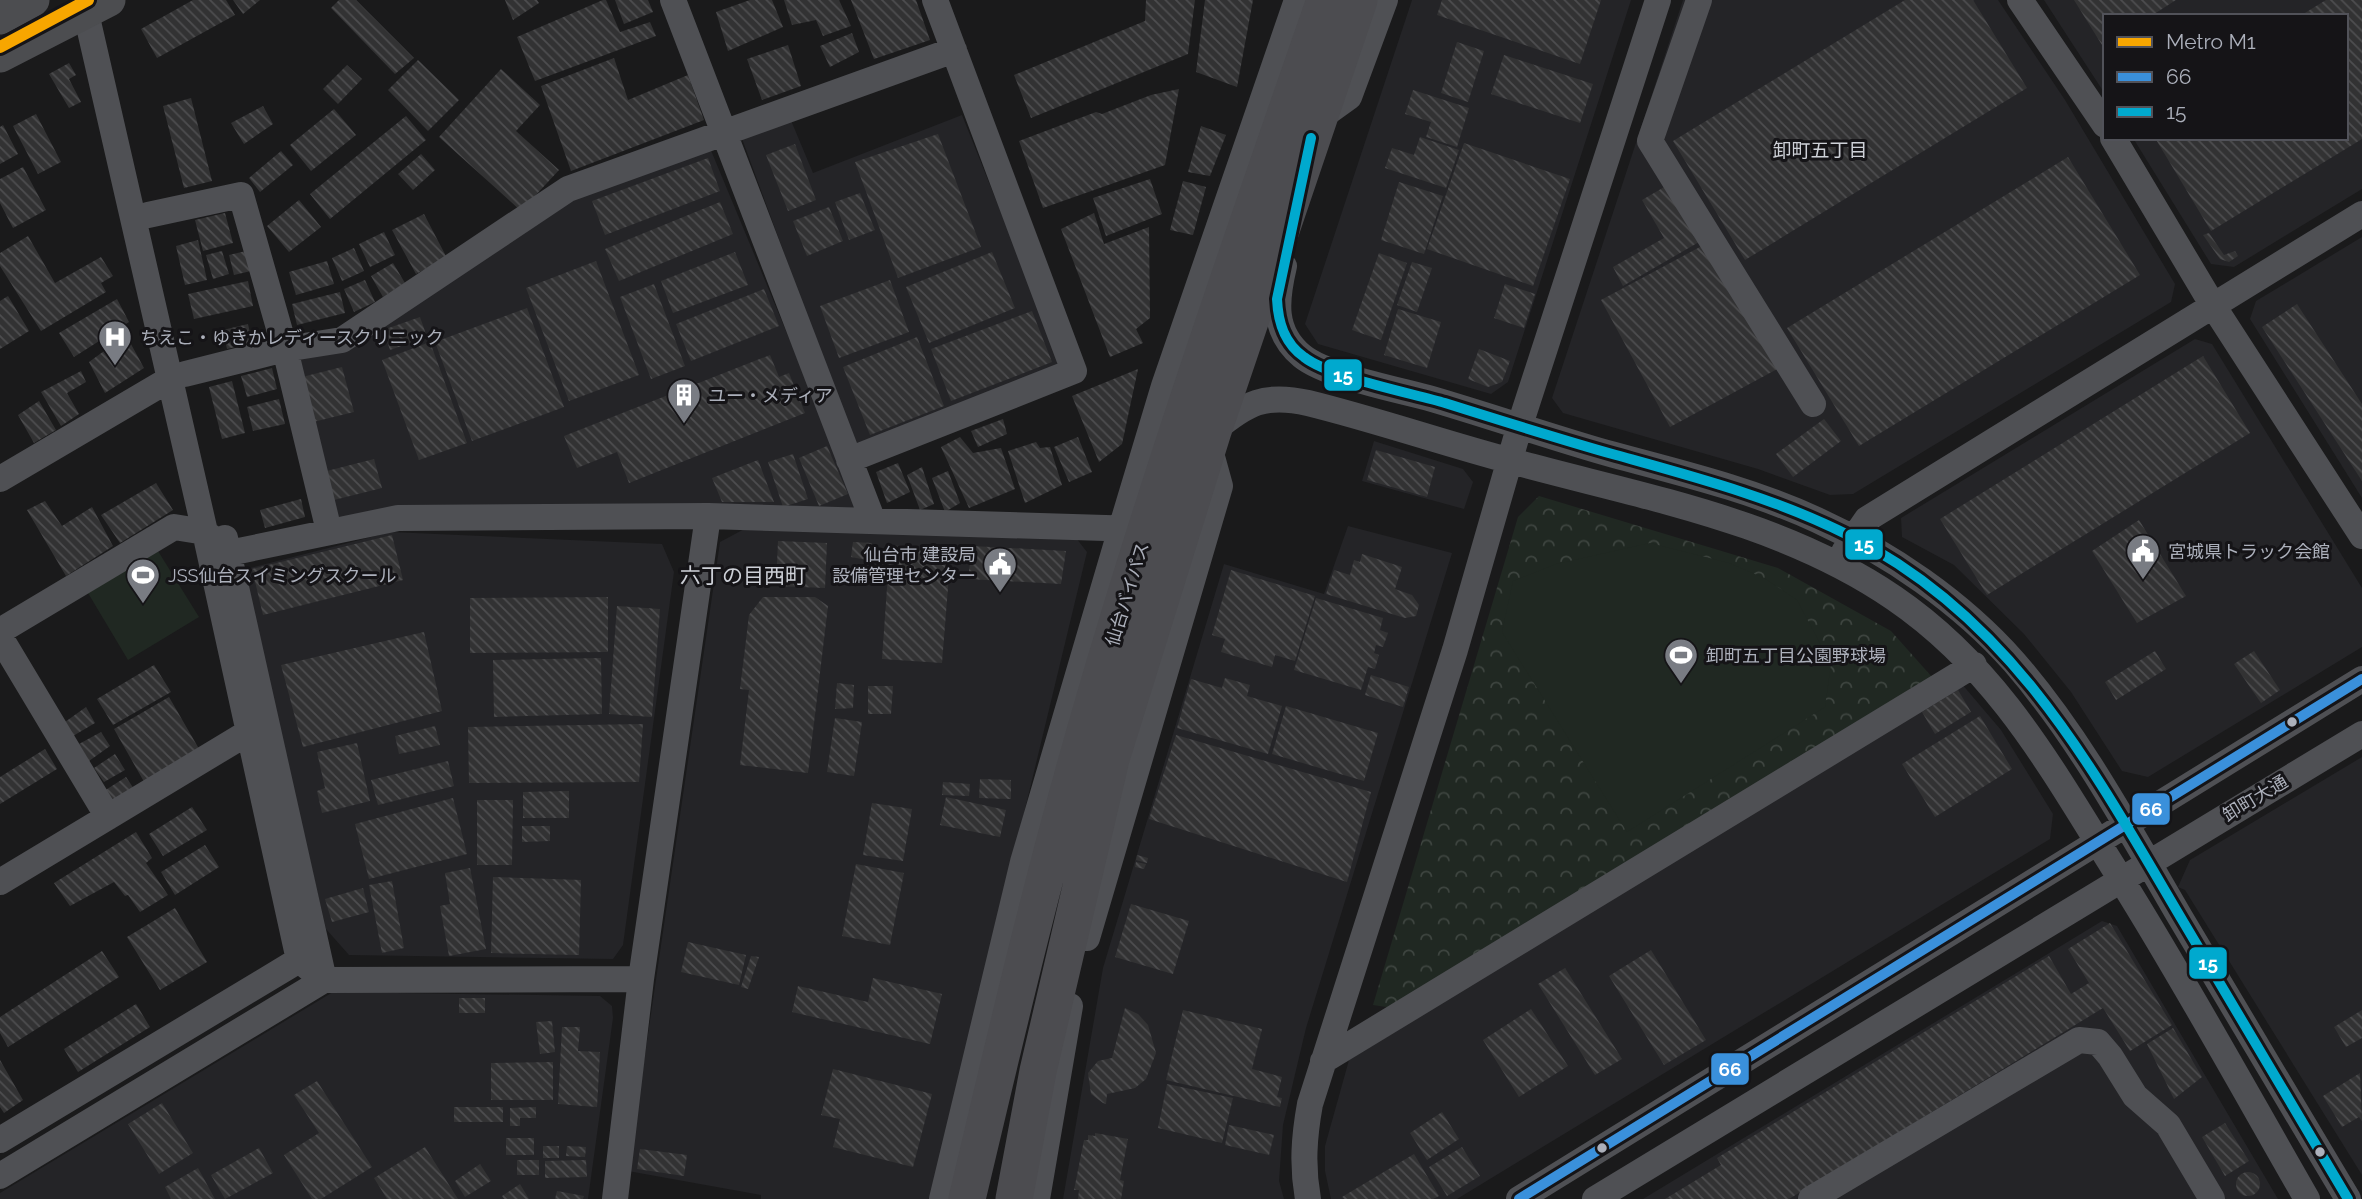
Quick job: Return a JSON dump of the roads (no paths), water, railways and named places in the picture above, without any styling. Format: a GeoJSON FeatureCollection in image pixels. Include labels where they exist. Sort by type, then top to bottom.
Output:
{"type":"FeatureCollection","features":[{"type":"Feature","properties":{"kind":"highway","name":"仙台バイパス"},"geometry":{"type":"LineString","coordinates":[[967,1199],[1134,529],[1226,285],[1325,0]]}},
{"type":"Feature","properties":{"kind":"highway","name":"仙台バイパス"},"geometry":{"type":"LineString","coordinates":[[1014,1199],[1038,1070],[1111,759],[1211,438],[1360,0]]}},
{"type":"Feature","properties":{"kind":"main road"},"geometry":{"type":"LineString","coordinates":[[0,18],[33,0]]}},
{"type":"Feature","properties":{"kind":"main road"},"geometry":{"type":"LineString","coordinates":[[0,56],[96,3]]}},
{"type":"Feature","properties":{"kind":"street"},"geometry":{"type":"LineString","coordinates":[[673,0],[873,521]]}},
{"type":"Feature","properties":{"kind":"street"},"geometry":{"type":"LineString","coordinates":[[849,460],[1074,371],[935,0]]}},
{"type":"Feature","properties":{"kind":"street"},"geometry":{"type":"LineString","coordinates":[[942,1199],[978,1039],[1023,862],[1134,529],[1168,374],[1297,0]]}},
{"type":"Feature","properties":{"kind":"street"},"geometry":{"type":"LineString","coordinates":[[1385,0],[1349,97],[1314,129],[1277,299],[1278,319],[1284,336],[1304,358],[1321,365],[1519,428],[1727,486],[1812,517],[1912,573],[1976,625],[2012,660],[2043,698],[2126,824],[2347,1199]]}},
{"type":"Feature","properties":{"kind":"street"},"geometry":{"type":"LineString","coordinates":[[1308,1199],[1304,1174],[1304,1138],[1323,1061],[1455,650],[1519,428],[1658,0]]}},
{"type":"Feature","properties":{"kind":"street"},"geometry":{"type":"LineString","coordinates":[[1699,0],[1650,141],[1813,404]]}},
{"type":"Feature","properties":{"kind":"street"},"geometry":{"type":"LineString","coordinates":[[2020,0],[2103,122]]}},
{"type":"Feature","properties":{"kind":"street"},"geometry":{"type":"LineString","coordinates":[[96,3],[148,215],[205,532],[299,960],[324,980]]}},
{"type":"Feature","properties":{"kind":"street"},"geometry":{"type":"LineString","coordinates":[[96,3],[178,377],[229,553],[324,980]]}},
{"type":"Feature","properties":{"kind":"street"},"geometry":{"type":"LineString","coordinates":[[0,479],[178,377],[285,349],[342,340],[568,189],[954,50]]}},
{"type":"Feature","properties":{"kind":"street"},"geometry":{"type":"LineString","coordinates":[[2114,140],[2212,304],[2362,536]]}},
{"type":"Feature","properties":{"kind":"street"},"geometry":{"type":"LineString","coordinates":[[148,215],[241,195],[285,349],[329,531]]}},
{"type":"Feature","properties":{"kind":"street"},"geometry":{"type":"LineString","coordinates":[[1837,566],[1852,537],[1867,519],[2362,214]]}},
{"type":"Feature","properties":{"kind":"street"},"geometry":{"type":"LineString","coordinates":[[1037,1199],[1072,990],[1116,828],[1220,486],[1211,438],[1240,410],[1261,400],[1286,398],[1724,517],[1837,566],[1893,597],[1973,664],[2019,718],[2098,841],[2307,1199]]}},
{"type":"Feature","properties":{"kind":"street"},"geometry":{"type":"LineString","coordinates":[[229,553],[398,518],[708,516],[1134,529]]}},
{"type":"Feature","properties":{"kind":"street"},"geometry":{"type":"LineString","coordinates":[[615,1199],[641,979],[708,516]]}},
{"type":"Feature","properties":{"kind":"street"},"geometry":{"type":"LineString","coordinates":[[0,631],[174,527],[205,532],[229,553]]}},
{"type":"Feature","properties":{"kind":"street"},"geometry":{"type":"LineString","coordinates":[[0,637],[108,817]]}},
{"type":"Feature","properties":{"kind":"street"},"geometry":{"type":"LineString","coordinates":[[1323,1061],[1973,664]]}},
{"type":"Feature","properties":{"kind":"street"},"geometry":{"type":"LineString","coordinates":[[1519,1199],[2362,680]]}},
{"type":"Feature","properties":{"kind":"street"},"geometry":{"type":"LineString","coordinates":[[0,882],[249,732]]}},
{"type":"Feature","properties":{"kind":"street","name":"卸町大通"},"geometry":{"type":"LineString","coordinates":[[1595,1199],[2362,733]]}},
{"type":"Feature","properties":{"kind":"street"},"geometry":{"type":"LineString","coordinates":[[0,1140],[299,960]]}},
{"type":"Feature","properties":{"kind":"street"},"geometry":{"type":"LineString","coordinates":[[0,1176],[324,980],[641,979]]}},
{"type":"Feature","properties":{"kind":"street"},"geometry":{"type":"LineString","coordinates":[[1811,1199],[2079,1040],[2098,1042],[2135,1096],[2168,1125],[2212,1199]]}},
{"type":"Feature","properties":{"kind":"metro line","name":"M1"},"geometry":{"type":"LineString","coordinates":[[0,47],[88,0]]}},
{"type":"Feature","properties":{"kind":"place","name":"ちえこ・ゆきかレディースクリニック"},"geometry":{"type":"Point","coordinates":[115,367]}},
{"type":"Feature","properties":{"kind":"place","name":"ユー・メディア"},"geometry":{"type":"Point","coordinates":[684,425]}},
{"type":"Feature","properties":{"kind":"place","name":"宮城県トラック会館"},"geometry":{"type":"Point","coordinates":[2143,581]}},
{"type":"Feature","properties":{"kind":"place","name":"仙台市 建設局 設備管理センター"},"geometry":{"type":"Point","coordinates":[1000,594]}},
{"type":"Feature","properties":{"kind":"place","name":"JSS仙台スイミングスクール"},"geometry":{"type":"Point","coordinates":[143,605]}},
{"type":"Feature","properties":{"kind":"place","name":"卸町五丁目公園野球場"},"geometry":{"type":"Point","coordinates":[1681,685]}},
{"type":"Feature","properties":{"kind":"district","name":"卸町五丁目"},"geometry":{"type":"Point","coordinates":[1820,150]}},
{"type":"Feature","properties":{"kind":"district","name":"六丁の目西町"},"geometry":{"type":"Point","coordinates":[743,575]}}]}
